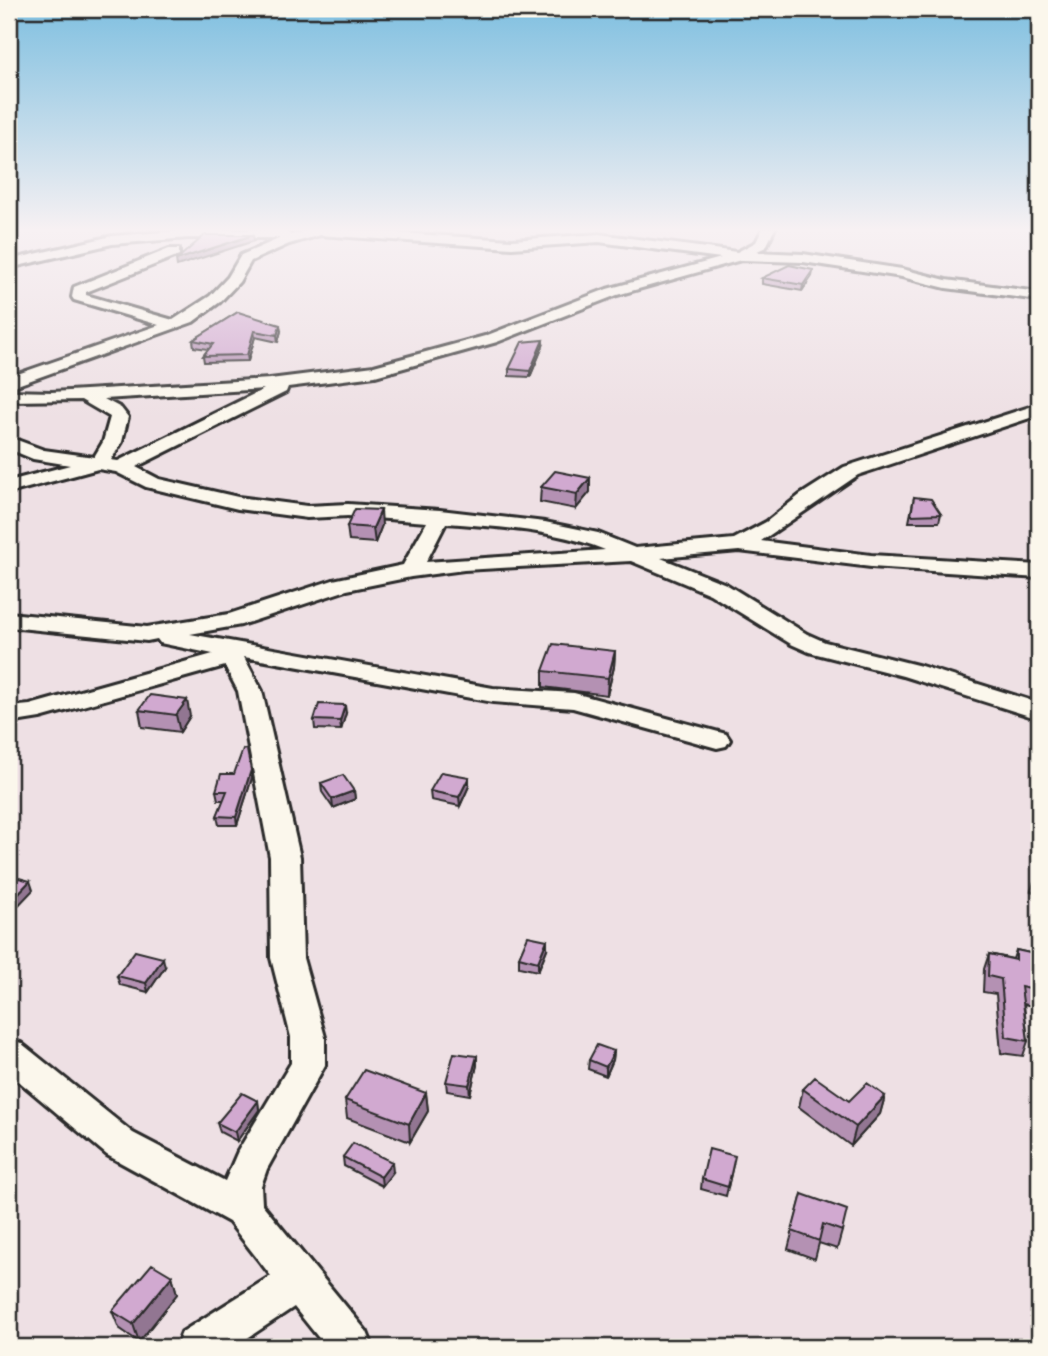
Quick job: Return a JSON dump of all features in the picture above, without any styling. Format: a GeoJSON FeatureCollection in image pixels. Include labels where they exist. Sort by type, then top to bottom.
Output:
{"type":"FeatureCollection","features":[{"type":"Feature","properties":{"kind":"street"},"geometry":{"type":"LineString","coordinates":[[79,291],[79,297],[174,325]]}},
{"type":"Feature","properties":{"kind":"street"},"geometry":{"type":"LineString","coordinates":[[9,383],[174,325],[197,313],[222,291]]}},
{"type":"Feature","properties":{"kind":"street"},"geometry":{"type":"LineString","coordinates":[[9,396],[85,395],[352,376],[454,351],[584,301],[617,291]]}},
{"type":"Feature","properties":{"kind":"street"},"geometry":{"type":"LineString","coordinates":[[1013,291],[1039,296]]}},
{"type":"Feature","properties":{"kind":"street"},"geometry":{"type":"LineString","coordinates":[[121,467],[291,382]]}},
{"type":"Feature","properties":{"kind":"street"},"geometry":{"type":"LineString","coordinates":[[9,486],[55,477],[99,463],[116,433],[119,417],[85,395]]}},
{"type":"Feature","properties":{"kind":"street"},"geometry":{"type":"LineString","coordinates":[[739,545],[773,526],[807,499],[851,471],[1039,409]]}},
{"type":"Feature","properties":{"kind":"street"},"geometry":{"type":"LineString","coordinates":[[9,442],[40,455],[52,464],[55,477],[36,495]]}},
{"type":"Feature","properties":{"kind":"street"},"geometry":{"type":"LineString","coordinates":[[40,455],[121,467],[153,484],[238,503],[307,512],[348,510],[440,516],[545,528],[591,537],[718,589],[799,639],[817,647],[912,671],[1039,711]]}},
{"type":"Feature","properties":{"kind":"street"},"geometry":{"type":"LineString","coordinates":[[411,570],[440,516]]}},
{"type":"Feature","properties":{"kind":"street"},"geometry":{"type":"LineString","coordinates":[[147,634],[233,620],[341,586],[411,570],[739,545],[871,561],[1039,572]]}},
{"type":"Feature","properties":{"kind":"street"},"geometry":{"type":"LineString","coordinates":[[9,620],[147,634],[228,652],[250,691],[285,858],[287,958],[308,1037],[308,1065],[251,1163],[242,1186],[243,1210]]}},
{"type":"Feature","properties":{"kind":"street"},"geometry":{"type":"LineString","coordinates":[[9,715],[31,713],[228,652],[256,650],[423,684],[493,695],[574,701],[717,740]]}},
{"type":"Feature","properties":{"kind":"street"},"geometry":{"type":"LineString","coordinates":[[9,1053],[120,1144],[243,1210],[352,1347]]}},
{"type":"Feature","properties":{"kind":"street"},"geometry":{"type":"LineString","coordinates":[[197,1347],[298,1281]]}},
{"type":"Feature","properties":{"kind":"building"},"geometry":{"type":"Polygon","coordinates":[[[238,312],[280,325],[277,335],[254,331],[247,355],[203,356],[213,344],[193,340],[238,312]]]}},
{"type":"Feature","properties":{"kind":"building"},"geometry":{"type":"Polygon","coordinates":[[[543,340],[530,371],[509,369],[522,342],[543,340]]]}},
{"type":"Feature","properties":{"kind":"building"},"geometry":{"type":"Polygon","coordinates":[[[555,471],[590,478],[577,494],[541,487],[555,471]]]}},
{"type":"Feature","properties":{"kind":"building"},"geometry":{"type":"Polygon","coordinates":[[[914,497],[931,499],[941,514],[911,515],[914,497]]]}},
{"type":"Feature","properties":{"kind":"building"},"geometry":{"type":"Polygon","coordinates":[[[355,509],[381,510],[373,528],[347,526],[355,509]]]}},
{"type":"Feature","properties":{"kind":"building"},"geometry":{"type":"Polygon","coordinates":[[[553,644],[615,651],[608,678],[543,671],[553,644]]]}},
{"type":"Feature","properties":{"kind":"building"},"geometry":{"type":"Polygon","coordinates":[[[150,695],[187,700],[176,715],[139,710],[150,695]]]}},
{"type":"Feature","properties":{"kind":"building"},"geometry":{"type":"Polygon","coordinates":[[[319,704],[345,705],[340,721],[314,720],[319,704]]]}},
{"type":"Feature","properties":{"kind":"building"},"geometry":{"type":"Polygon","coordinates":[[[243,749],[247,750],[251,770],[236,817],[217,816],[227,791],[216,791],[221,774],[234,774],[243,749]]]}},
{"type":"Feature","properties":{"kind":"building"},"geometry":{"type":"Polygon","coordinates":[[[441,772],[469,777],[459,797],[430,791],[441,772]]]}},
{"type":"Feature","properties":{"kind":"building"},"geometry":{"type":"Polygon","coordinates":[[[343,775],[354,791],[332,799],[321,783],[343,775]]]}},
{"type":"Feature","properties":{"kind":"building"},"geometry":{"type":"Polygon","coordinates":[[[12,876],[30,881],[9,903],[9,879],[12,876]]]}},
{"type":"Feature","properties":{"kind":"building"},"geometry":{"type":"Polygon","coordinates":[[[528,936],[547,940],[538,962],[519,957],[528,936]]]}},
{"type":"Feature","properties":{"kind":"building"},"geometry":{"type":"Polygon","coordinates":[[[1016,950],[1039,955],[1039,991],[1021,987],[1028,1041],[1006,1037],[1001,979],[988,976],[989,954],[1016,960],[1016,950]]]}},
{"type":"Feature","properties":{"kind":"building"},"geometry":{"type":"Polygon","coordinates":[[[135,951],[163,958],[146,983],[117,976],[135,951]]]}},
{"type":"Feature","properties":{"kind":"building"},"geometry":{"type":"Polygon","coordinates":[[[597,1045],[614,1051],[606,1067],[589,1060],[597,1045]]]}},
{"type":"Feature","properties":{"kind":"building"},"geometry":{"type":"Polygon","coordinates":[[[454,1053],[477,1056],[469,1085],[446,1082],[454,1053]]]}},
{"type":"Feature","properties":{"kind":"building"},"geometry":{"type":"Polygon","coordinates":[[[364,1070],[426,1093],[409,1124],[345,1100],[364,1070]]]}},
{"type":"Feature","properties":{"kind":"building"},"geometry":{"type":"Polygon","coordinates":[[[815,1077],[849,1101],[867,1083],[885,1096],[856,1127],[803,1089],[815,1077]]]}},
{"type":"Feature","properties":{"kind":"building"},"geometry":{"type":"Polygon","coordinates":[[[242,1093],[258,1101],[235,1132],[217,1123],[242,1093]]]}},
{"type":"Feature","properties":{"kind":"building"},"geometry":{"type":"Polygon","coordinates":[[[353,1143],[392,1162],[381,1177],[343,1157],[353,1143]]]}},
{"type":"Feature","properties":{"kind":"building"},"geometry":{"type":"Polygon","coordinates":[[[709,1149],[735,1156],[728,1187],[702,1179],[709,1149]]]}},
{"type":"Feature","properties":{"kind":"building"},"geometry":{"type":"Polygon","coordinates":[[[802,1194],[847,1210],[842,1231],[823,1224],[819,1241],[792,1231],[802,1194]]]}},
{"type":"Feature","properties":{"kind":"building"},"geometry":{"type":"Polygon","coordinates":[[[152,1264],[172,1276],[133,1324],[112,1311],[152,1264]]]}}]}
